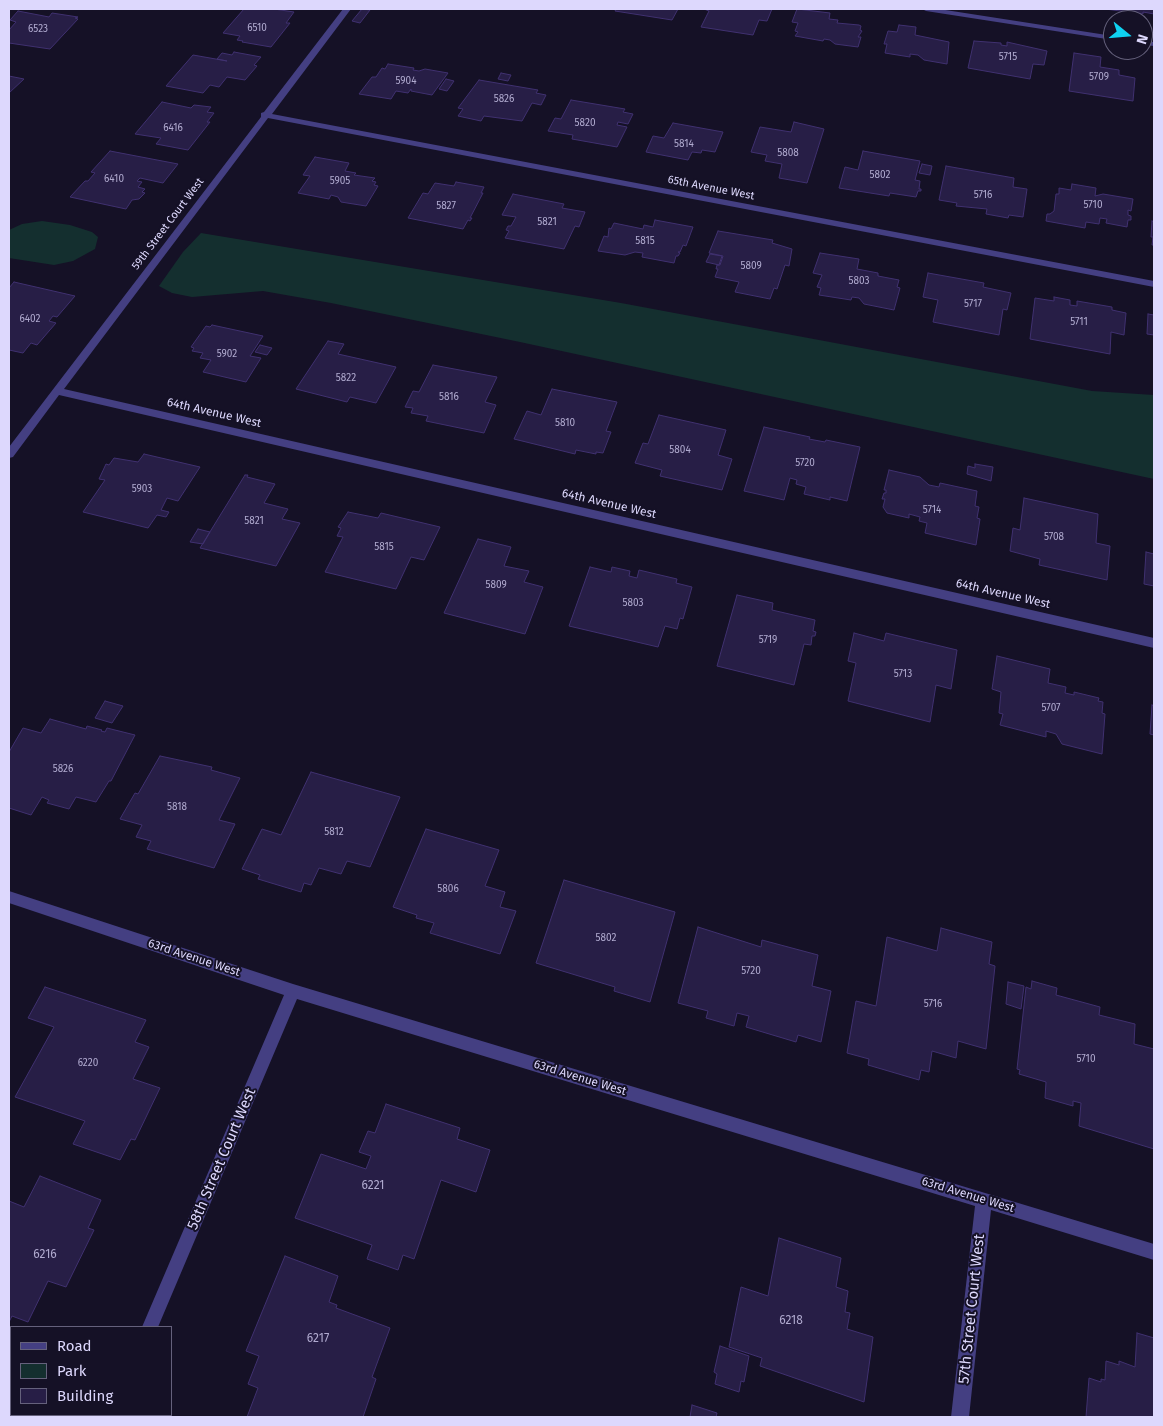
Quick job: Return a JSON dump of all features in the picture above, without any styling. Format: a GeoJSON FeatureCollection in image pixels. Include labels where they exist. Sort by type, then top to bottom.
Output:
{"type":"FeatureCollection","features":[{"type":"Feature","properties":{"kind":"street","name":"59th Street Court West"},"geometry":{"type":"LineString","coordinates":[[9,454],[264,115],[347,9]]}},
{"type":"Feature","properties":{"kind":"street"},"geometry":{"type":"LineString","coordinates":[[926,9],[1103,36]]}},
{"type":"Feature","properties":{"kind":"street","name":"65th Avenue West"},"geometry":{"type":"LineString","coordinates":[[264,115],[1154,284]]}},
{"type":"Feature","properties":{"kind":"street","name":"64th Avenue West"},"geometry":{"type":"LineString","coordinates":[[57,391],[1154,643]]}},
{"type":"Feature","properties":{"kind":"street","name":"63rd Avenue West"},"geometry":{"type":"LineString","coordinates":[[9,897],[293,991],[1154,1252]]}},
{"type":"Feature","properties":{"kind":"street","name":"58th Street Court West"},"geometry":{"type":"LineString","coordinates":[[150,1326],[293,991]]}},
{"type":"Feature","properties":{"kind":"street","name":"57th Street Court West"},"geometry":{"type":"LineString","coordinates":[[960,1417],[984,1200]]}},
{"type":"Feature","properties":{"kind":"green space"},"geometry":{"type":"Polygon","coordinates":[[[42,221],[70,225],[92,232],[98,237],[95,249],[73,261],[54,265],[9,258],[9,230],[22,224],[42,221]]]}},
{"type":"Feature","properties":{"kind":"green space"},"geometry":{"type":"Polygon","coordinates":[[[201,233],[621,303],[1092,391],[1154,395],[1154,479],[331,303],[263,291],[192,297],[172,293],[159,286],[183,252],[201,233]]]}},
{"type":"Feature","properties":{"kind":"building"},"geometry":{"type":"Polygon","coordinates":[[[244,9],[274,9],[294,12],[286,23],[290,23],[271,47],[242,42],[237,40],[240,36],[223,33],[244,9]]]}},
{"type":"Feature","properties":{"kind":"building"},"geometry":{"type":"Polygon","coordinates":[[[362,9],[370,10],[360,23],[352,21],[362,9]]]}},
{"type":"Feature","properties":{"kind":"building"},"geometry":{"type":"Polygon","coordinates":[[[616,9],[678,9],[672,20],[615,11],[616,9]]]}},
{"type":"Feature","properties":{"kind":"building"},"geometry":{"type":"Polygon","coordinates":[[[704,9],[772,9],[767,21],[759,20],[753,35],[701,27],[709,11],[704,9]]]}},
{"type":"Feature","properties":{"kind":"building"},"geometry":{"type":"Polygon","coordinates":[[[797,9],[830,13],[829,19],[838,20],[837,23],[861,26],[860,30],[862,31],[858,37],[861,37],[858,47],[835,44],[830,40],[824,39],[823,41],[795,36],[798,32],[795,31],[798,23],[792,22],[797,9]]]}},
{"type":"Feature","properties":{"kind":"building"},"geometry":{"type":"Polygon","coordinates":[[[1105,9],[1154,9],[1154,14],[1153,10],[1105,9]]]}},
{"type":"Feature","properties":{"kind":"building"},"geometry":{"type":"Polygon","coordinates":[[[18,11],[49,17],[52,13],[78,17],[75,18],[78,19],[50,49],[9,43],[9,30],[16,22],[10,20],[18,11]]]}},
{"type":"Feature","properties":{"kind":"building"},"geometry":{"type":"Polygon","coordinates":[[[899,25],[916,27],[915,35],[949,42],[947,64],[924,60],[918,55],[910,54],[910,57],[885,53],[887,44],[884,44],[888,31],[897,32],[899,25]]]}},
{"type":"Feature","properties":{"kind":"building"},"geometry":{"type":"Polygon","coordinates":[[[974,41],[1001,43],[1001,45],[1007,46],[1007,42],[1047,51],[1044,65],[1033,64],[1030,79],[968,68],[974,41]]]}},
{"type":"Feature","properties":{"kind":"building"},"geometry":{"type":"Polygon","coordinates":[[[234,52],[261,57],[254,65],[257,66],[245,80],[227,77],[219,87],[210,85],[203,93],[166,86],[193,55],[227,61],[217,59],[222,53],[232,55],[234,52]]]}},
{"type":"Feature","properties":{"kind":"building"},"geometry":{"type":"Polygon","coordinates":[[[1074,53],[1101,57],[1100,67],[1119,70],[1119,75],[1135,78],[1133,101],[1069,91],[1074,53]]]}},
{"type":"Feature","properties":{"kind":"building"},"geometry":{"type":"Polygon","coordinates":[[[388,64],[414,68],[413,70],[419,71],[425,69],[448,73],[432,95],[411,91],[411,89],[408,93],[396,91],[391,99],[359,94],[372,77],[376,77],[382,68],[385,69],[388,64]]]}},
{"type":"Feature","properties":{"kind":"building"},"geometry":{"type":"Polygon","coordinates":[[[501,73],[511,75],[508,81],[498,79],[501,73]]]}},
{"type":"Feature","properties":{"kind":"building"},"geometry":{"type":"Polygon","coordinates":[[[9,76],[24,79],[9,93],[9,76]]]}},
{"type":"Feature","properties":{"kind":"building"},"geometry":{"type":"Polygon","coordinates":[[[446,79],[454,81],[447,91],[439,89],[446,79]]]}},
{"type":"Feature","properties":{"kind":"building"},"geometry":{"type":"Polygon","coordinates":[[[479,80],[538,90],[536,93],[546,95],[541,105],[532,103],[522,121],[484,116],[481,121],[458,116],[463,109],[458,108],[479,80]]]}},
{"type":"Feature","properties":{"kind":"building"},"geometry":{"type":"Polygon","coordinates":[[[571,100],[625,109],[623,112],[633,114],[628,124],[618,122],[617,125],[627,127],[617,147],[572,139],[573,135],[548,131],[555,118],[561,119],[571,100]]]}},
{"type":"Feature","properties":{"kind":"building"},"geometry":{"type":"Polygon","coordinates":[[[162,102],[191,108],[194,105],[211,107],[207,112],[214,113],[207,122],[210,122],[188,150],[156,144],[161,138],[135,134],[162,102]]]}},
{"type":"Feature","properties":{"kind":"building"},"geometry":{"type":"Polygon","coordinates":[[[794,122],[824,129],[807,183],[779,178],[782,164],[765,161],[767,155],[751,152],[760,127],[791,132],[794,122]]]}},
{"type":"Feature","properties":{"kind":"building"},"geometry":{"type":"Polygon","coordinates":[[[673,123],[723,132],[715,152],[702,150],[701,153],[692,152],[688,160],[646,152],[653,136],[664,138],[673,123]]]}},
{"type":"Feature","properties":{"kind":"building"},"geometry":{"type":"Polygon","coordinates":[[[110,151],[178,164],[163,183],[140,178],[137,181],[142,182],[138,187],[145,189],[142,192],[145,193],[139,199],[132,200],[126,209],[70,197],[95,173],[91,172],[110,151]]]}},
{"type":"Feature","properties":{"kind":"building"},"geometry":{"type":"Polygon","coordinates":[[[863,151],[920,161],[915,180],[920,181],[919,189],[921,191],[918,191],[916,197],[890,193],[889,196],[839,188],[845,167],[858,170],[863,151]]]}},
{"type":"Feature","properties":{"kind":"building"},"geometry":{"type":"Polygon","coordinates":[[[315,157],[349,163],[345,171],[356,173],[354,175],[375,178],[372,181],[376,182],[374,185],[378,186],[366,206],[341,202],[338,197],[331,195],[329,199],[298,193],[310,176],[303,175],[315,157]]]}},
{"type":"Feature","properties":{"kind":"building"},"geometry":{"type":"Polygon","coordinates":[[[922,164],[932,166],[930,175],[919,173],[922,164]]]}},
{"type":"Feature","properties":{"kind":"building"},"geometry":{"type":"Polygon","coordinates":[[[946,166],[1014,178],[1013,187],[1027,189],[1023,217],[1009,215],[1008,218],[986,214],[987,209],[956,206],[957,203],[939,200],[946,166]]]}},
{"type":"Feature","properties":{"kind":"building"},"geometry":{"type":"Polygon","coordinates":[[[456,182],[484,187],[481,193],[483,193],[470,218],[472,218],[470,221],[468,220],[463,229],[408,218],[423,193],[428,194],[435,183],[454,186],[456,182]]]}},
{"type":"Feature","properties":{"kind":"building"},"geometry":{"type":"Polygon","coordinates":[[[1072,184],[1096,188],[1095,196],[1103,194],[1133,199],[1131,211],[1128,210],[1131,220],[1128,220],[1127,227],[1106,223],[1107,219],[1100,218],[1099,224],[1086,222],[1085,228],[1046,221],[1047,214],[1054,211],[1056,194],[1059,194],[1059,188],[1071,190],[1072,184]]]}},
{"type":"Feature","properties":{"kind":"building"},"geometry":{"type":"Polygon","coordinates":[[[513,194],[564,204],[562,208],[585,212],[579,227],[575,226],[564,249],[505,238],[509,231],[506,230],[508,226],[511,226],[516,217],[502,215],[513,194]]]}},
{"type":"Feature","properties":{"kind":"building"},"geometry":{"type":"Polygon","coordinates":[[[655,220],[693,227],[686,246],[683,245],[680,252],[678,252],[680,253],[676,256],[674,263],[642,257],[643,253],[635,252],[625,255],[598,251],[604,236],[608,237],[609,228],[611,229],[614,223],[643,229],[644,225],[653,227],[655,220]]]}},
{"type":"Feature","properties":{"kind":"building"},"geometry":{"type":"Polygon","coordinates":[[[1152,221],[1154,222],[1154,245],[1152,245],[1153,237],[1151,237],[1152,221]]]}},
{"type":"Feature","properties":{"kind":"building"},"geometry":{"type":"Polygon","coordinates":[[[718,231],[773,240],[772,243],[792,249],[789,266],[785,265],[777,289],[774,288],[770,299],[735,292],[739,282],[715,277],[718,269],[716,269],[717,265],[720,265],[723,256],[709,253],[718,231]]]}},
{"type":"Feature","properties":{"kind":"building"},"geometry":{"type":"Polygon","coordinates":[[[820,253],[859,259],[857,269],[899,280],[897,287],[900,288],[894,310],[864,304],[859,298],[852,297],[851,300],[819,295],[821,288],[817,287],[822,275],[813,273],[820,253]]]}},
{"type":"Feature","properties":{"kind":"building"},"geometry":{"type":"Polygon","coordinates":[[[710,254],[722,256],[719,265],[706,262],[710,254]]]}},
{"type":"Feature","properties":{"kind":"building"},"geometry":{"type":"Polygon","coordinates":[[[928,273],[984,283],[983,287],[1011,293],[1007,310],[1003,309],[999,335],[933,322],[938,300],[923,297],[928,273]]]}},
{"type":"Feature","properties":{"kind":"building"},"geometry":{"type":"Polygon","coordinates":[[[14,282],[75,296],[57,317],[53,316],[49,321],[56,323],[37,345],[31,343],[23,353],[9,350],[9,288],[14,282]]]}},
{"type":"Feature","properties":{"kind":"building"},"geometry":{"type":"Polygon","coordinates":[[[1054,297],[1070,300],[1070,305],[1077,306],[1077,301],[1112,307],[1112,310],[1126,313],[1124,335],[1111,332],[1110,354],[1030,339],[1035,298],[1054,301],[1054,297]]]}},
{"type":"Feature","properties":{"kind":"building"},"geometry":{"type":"Polygon","coordinates":[[[1148,314],[1154,315],[1154,335],[1147,334],[1148,314]]]}},
{"type":"Feature","properties":{"kind":"building"},"geometry":{"type":"Polygon","coordinates":[[[212,325],[263,336],[250,356],[261,358],[246,382],[203,372],[211,360],[200,358],[203,353],[192,351],[194,348],[191,347],[206,326],[210,327],[212,325]]]}},
{"type":"Feature","properties":{"kind":"building"},"geometry":{"type":"Polygon","coordinates":[[[328,341],[344,344],[338,354],[396,367],[376,403],[350,397],[347,402],[296,389],[328,341]]]}},
{"type":"Feature","properties":{"kind":"building"},"geometry":{"type":"Polygon","coordinates":[[[260,345],[272,348],[267,355],[255,352],[260,345]]]}},
{"type":"Feature","properties":{"kind":"building"},"geometry":{"type":"Polygon","coordinates":[[[433,365],[497,377],[485,402],[496,405],[484,433],[426,421],[428,416],[411,413],[413,408],[405,407],[413,391],[419,392],[433,365]]]}},
{"type":"Feature","properties":{"kind":"building"},"geometry":{"type":"Polygon","coordinates":[[[552,389],[617,402],[606,431],[611,432],[603,453],[596,452],[596,454],[576,450],[575,454],[514,439],[527,411],[541,415],[552,389]]]}},
{"type":"Feature","properties":{"kind":"building"},"geometry":{"type":"Polygon","coordinates":[[[659,415],[726,430],[718,455],[732,459],[722,490],[660,476],[662,470],[635,463],[643,443],[648,444],[659,415]]]}},
{"type":"Feature","properties":{"kind":"building"},"geometry":{"type":"Polygon","coordinates":[[[764,427],[810,437],[809,439],[825,442],[826,440],[860,447],[847,501],[830,497],[830,500],[804,494],[806,487],[796,484],[797,480],[790,478],[784,500],[744,491],[764,427]]]}},
{"type":"Feature","properties":{"kind":"building"},"geometry":{"type":"Polygon","coordinates":[[[144,454],[200,467],[178,501],[167,498],[161,510],[169,512],[166,517],[157,515],[148,528],[83,512],[105,480],[99,479],[106,464],[109,465],[114,458],[138,462],[144,454]]]}},
{"type":"Feature","properties":{"kind":"building"},"geometry":{"type":"Polygon","coordinates":[[[975,464],[993,467],[991,481],[967,474],[968,466],[975,468],[975,464]]]}},
{"type":"Feature","properties":{"kind":"building"},"geometry":{"type":"Polygon","coordinates":[[[889,470],[920,477],[929,485],[939,487],[940,483],[977,491],[975,506],[979,507],[977,518],[980,519],[976,545],[925,533],[927,523],[919,521],[920,517],[909,514],[909,518],[887,513],[883,507],[885,499],[882,499],[884,493],[886,493],[886,490],[884,490],[889,470]]]}},
{"type":"Feature","properties":{"kind":"building"},"geometry":{"type":"Polygon","coordinates":[[[245,475],[275,484],[264,503],[288,509],[282,519],[300,523],[276,566],[200,548],[245,475]]]}},
{"type":"Feature","properties":{"kind":"building"},"geometry":{"type":"Polygon","coordinates":[[[1024,498],[1098,514],[1096,543],[1110,546],[1107,580],[1039,565],[1040,559],[1010,551],[1013,528],[1020,530],[1024,498]]]}},
{"type":"Feature","properties":{"kind":"building"},"geometry":{"type":"Polygon","coordinates":[[[348,512],[378,518],[381,513],[440,527],[424,560],[411,557],[396,589],[325,572],[343,537],[337,536],[341,528],[338,527],[348,512]]]}},
{"type":"Feature","properties":{"kind":"building"},"geometry":{"type":"Polygon","coordinates":[[[198,529],[210,532],[203,544],[190,542],[198,529]]]}},
{"type":"Feature","properties":{"kind":"building"},"geometry":{"type":"Polygon","coordinates":[[[478,539],[511,547],[504,566],[529,571],[524,582],[543,587],[525,634],[444,613],[478,539]]]}},
{"type":"Feature","properties":{"kind":"building"},"geometry":{"type":"Polygon","coordinates":[[[1146,552],[1154,554],[1154,586],[1144,584],[1146,552]]]}},
{"type":"Feature","properties":{"kind":"building"},"geometry":{"type":"Polygon","coordinates":[[[590,567],[611,572],[612,567],[630,571],[629,576],[637,578],[639,570],[677,579],[676,583],[692,587],[683,619],[680,618],[677,629],[665,626],[658,647],[569,626],[590,567]]]}},
{"type":"Feature","properties":{"kind":"building"},"geometry":{"type":"Polygon","coordinates":[[[737,595],[773,603],[772,610],[815,620],[813,631],[816,632],[815,636],[812,636],[811,645],[804,644],[794,685],[717,666],[737,595]]]}},
{"type":"Feature","properties":{"kind":"building"},"geometry":{"type":"Polygon","coordinates":[[[854,633],[884,641],[886,633],[957,650],[951,689],[936,685],[930,722],[848,701],[856,663],[848,661],[854,633]]]}},
{"type":"Feature","properties":{"kind":"building"},"geometry":{"type":"Polygon","coordinates":[[[997,656],[1050,669],[1048,683],[1066,687],[1065,693],[1074,695],[1074,692],[1099,698],[1098,701],[1103,702],[1102,713],[1105,714],[1102,754],[1062,744],[1056,734],[1046,731],[1046,737],[1000,725],[1003,714],[999,713],[1001,692],[992,689],[997,656]]]}},
{"type":"Feature","properties":{"kind":"building"},"geometry":{"type":"Polygon","coordinates":[[[105,701],[123,706],[112,723],[95,718],[105,701]]]}},
{"type":"Feature","properties":{"kind":"building"},"geometry":{"type":"Polygon","coordinates":[[[1152,705],[1154,706],[1154,735],[1150,734],[1152,705]]]}},
{"type":"Feature","properties":{"kind":"building"},"geometry":{"type":"Polygon","coordinates":[[[50,719],[86,729],[87,726],[105,732],[107,728],[135,735],[111,781],[109,781],[96,802],[76,797],[69,809],[47,803],[49,800],[42,797],[31,815],[9,808],[9,752],[23,728],[41,733],[50,719]]]}},
{"type":"Feature","properties":{"kind":"building"},"geometry":{"type":"Polygon","coordinates":[[[160,756],[212,767],[211,770],[240,778],[219,820],[235,824],[214,868],[147,849],[151,841],[136,837],[142,825],[120,819],[135,793],[138,794],[160,756]]]}},
{"type":"Feature","properties":{"kind":"building"},"geometry":{"type":"Polygon","coordinates":[[[311,772],[400,797],[370,867],[347,861],[341,874],[319,868],[311,885],[304,883],[301,892],[258,879],[260,875],[242,869],[262,829],[281,835],[311,772]]]}},
{"type":"Feature","properties":{"kind":"building"},"geometry":{"type":"Polygon","coordinates":[[[426,829],[499,850],[485,886],[505,892],[500,907],[516,911],[500,954],[430,933],[434,923],[416,918],[417,915],[393,907],[426,829]]]}},
{"type":"Feature","properties":{"kind":"building"},"geometry":{"type":"Polygon","coordinates":[[[564,880],[675,912],[650,1002],[614,991],[615,987],[536,963],[564,880]]]}},
{"type":"Feature","properties":{"kind":"building"},"geometry":{"type":"Polygon","coordinates":[[[698,927],[761,947],[762,940],[818,955],[812,986],[831,991],[821,1042],[798,1035],[796,1042],[746,1027],[749,1016],[737,1013],[734,1026],[706,1018],[708,1011],[678,1003],[698,927]]]}},
{"type":"Feature","properties":{"kind":"building"},"geometry":{"type":"Polygon","coordinates":[[[941,928],[992,942],[989,964],[995,966],[986,1049],[958,1041],[956,1058],[932,1051],[929,1072],[921,1070],[919,1080],[868,1065],[869,1059],[847,1053],[856,1001],[876,1006],[887,937],[937,951],[941,928]]]}},
{"type":"Feature","properties":{"kind":"building"},"geometry":{"type":"Polygon","coordinates":[[[1032,981],[1057,988],[1056,995],[1100,1007],[1099,1015],[1135,1024],[1134,1044],[1154,1049],[1154,1149],[1079,1126],[1081,1103],[1073,1101],[1073,1106],[1045,1098],[1046,1082],[1019,1074],[1020,1070],[1017,1069],[1026,987],[1031,989],[1032,981]]]}},
{"type":"Feature","properties":{"kind":"building"},"geometry":{"type":"Polygon","coordinates":[[[1008,982],[1024,986],[1021,1009],[1006,1004],[1008,982]]]}},
{"type":"Feature","properties":{"kind":"building"},"geometry":{"type":"Polygon","coordinates":[[[45,987],[146,1020],[135,1042],[149,1047],[133,1079],[160,1088],[135,1140],[131,1139],[120,1160],[73,1144],[85,1121],[15,1097],[54,1027],[28,1018],[45,987]]]}},
{"type":"Feature","properties":{"kind":"building"},"geometry":{"type":"Polygon","coordinates":[[[386,1104],[460,1128],[457,1139],[490,1150],[476,1192],[441,1180],[414,1259],[403,1255],[398,1270],[367,1259],[372,1245],[295,1218],[321,1154],[366,1169],[371,1156],[359,1152],[368,1131],[375,1133],[386,1104]]]}},
{"type":"Feature","properties":{"kind":"building"},"geometry":{"type":"Polygon","coordinates":[[[40,1176],[101,1200],[88,1228],[94,1230],[66,1287],[48,1281],[28,1322],[12,1316],[9,1322],[9,1201],[24,1207],[40,1176]]]}},
{"type":"Feature","properties":{"kind":"building"},"geometry":{"type":"Polygon","coordinates":[[[779,1238],[841,1258],[836,1287],[848,1291],[845,1312],[850,1313],[847,1329],[873,1337],[864,1402],[760,1366],[762,1358],[729,1347],[741,1287],[768,1296],[779,1238]]]}},
{"type":"Feature","properties":{"kind":"building"},"geometry":{"type":"Polygon","coordinates":[[[285,1256],[338,1276],[329,1302],[337,1305],[336,1308],[390,1328],[372,1377],[376,1379],[363,1417],[247,1417],[258,1388],[248,1384],[259,1356],[246,1351],[285,1256]]]}},
{"type":"Feature","properties":{"kind":"building"},"geometry":{"type":"Polygon","coordinates":[[[1137,1333],[1154,1338],[1154,1417],[1086,1417],[1089,1378],[1101,1382],[1101,1379],[1105,1380],[1106,1361],[1119,1365],[1119,1361],[1135,1367],[1137,1333]]]}},
{"type":"Feature","properties":{"kind":"building"},"geometry":{"type":"Polygon","coordinates":[[[720,1346],[749,1356],[744,1382],[741,1381],[739,1392],[715,1384],[717,1374],[714,1372],[720,1346]]]}},
{"type":"Feature","properties":{"kind":"building"},"geometry":{"type":"Polygon","coordinates":[[[692,1405],[717,1413],[716,1417],[690,1417],[692,1405]]]}}]}
